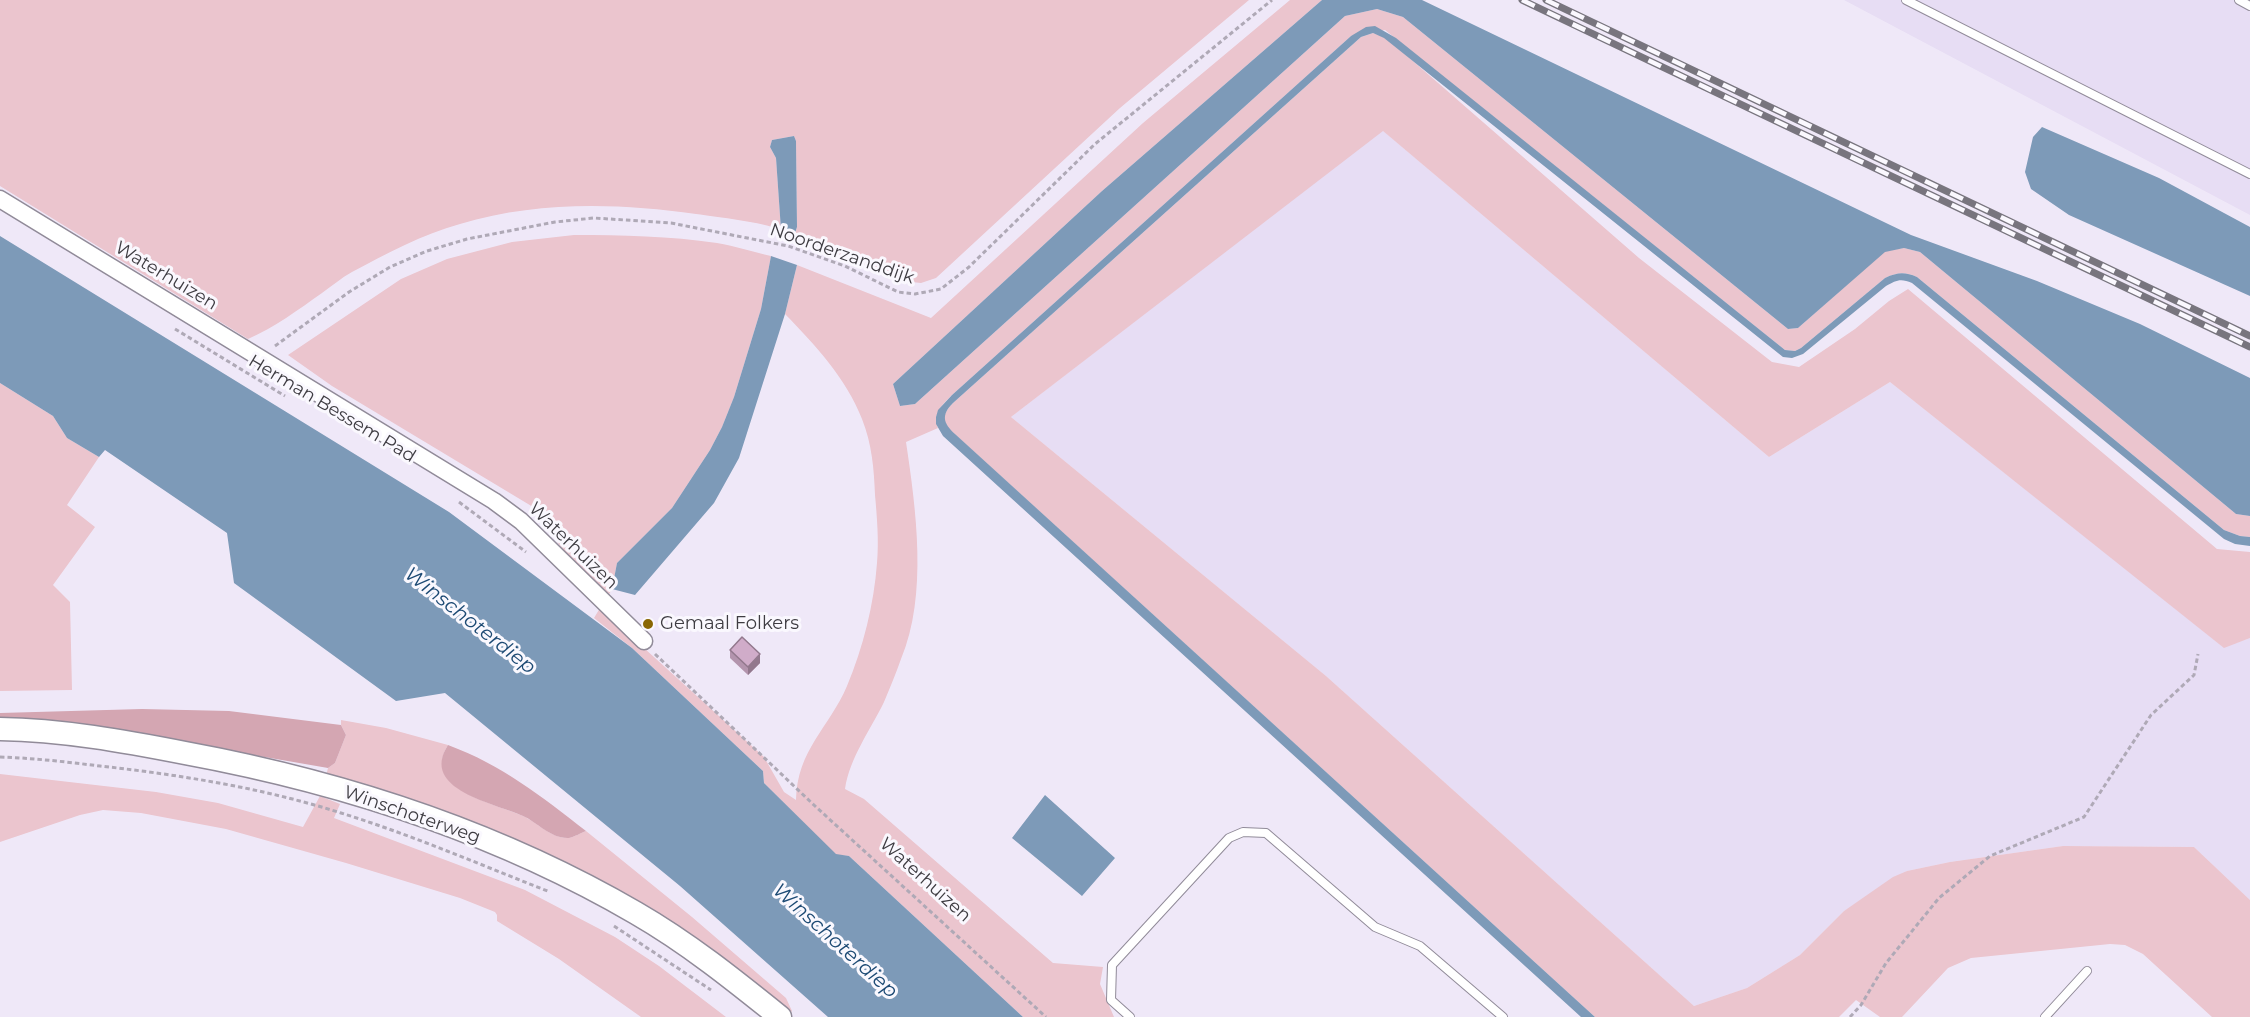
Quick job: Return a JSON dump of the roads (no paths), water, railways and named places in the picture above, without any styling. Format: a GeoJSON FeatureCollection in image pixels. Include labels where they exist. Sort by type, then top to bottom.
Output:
{"type":"FeatureCollection","features":[{"type":"Feature","properties":{"kind":"main road","name":"Winschoterweg"},"geometry":{"type":"LineString","coordinates":[[0,729],[67,734],[219,759],[340,789],[456,828],[533,859],[637,914],[719,969],[780,1017]]}},
{"type":"Feature","properties":{"kind":"street","name":"Waterhuizen"},"geometry":{"type":"LineString","coordinates":[[0,199],[495,501],[521,521],[644,641]]}},
{"type":"Feature","properties":{"kind":"lane"},"geometry":{"type":"LineString","coordinates":[[1906,0],[2250,174]]}},
{"type":"Feature","properties":{"kind":"lane"},"geometry":{"type":"LineString","coordinates":[[2239,0],[2250,6]]}},
{"type":"Feature","properties":{"kind":"lane"},"geometry":{"type":"LineString","coordinates":[[1130,1017],[1112,1000],[1112,964],[1229,838],[1243,832],[1266,833],[1375,927],[1420,946],[1503,1017]]}},
{"type":"Feature","properties":{"kind":"lane"},"geometry":{"type":"LineString","coordinates":[[2045,1017],[2087,970]]}},
{"type":"Feature","properties":{"kind":"water"},"geometry":{"type":"Polygon","coordinates":[[[1322,0],[1422,0],[1911,235],[2037,281],[2140,324],[2250,378],[2250,516],[2236,514],[1920,252],[1904,248],[1885,252],[1798,328],[1788,329],[1403,17],[1377,9],[1345,16],[915,404],[900,406],[893,384],[1102,191],[1322,0]]]}},
{"type":"Feature","properties":{"kind":"water"},"geometry":{"type":"Polygon","coordinates":[[[1375,26],[1396,38],[1785,350],[1795,351],[1801,348],[1885,278],[1901,273],[1917,277],[2224,530],[2250,537],[2250,546],[2235,544],[2224,539],[1908,281],[1896,281],[1886,286],[1803,354],[1792,358],[1783,357],[1384,38],[1373,33],[1361,37],[953,403],[945,419],[955,434],[1595,1017],[1581,1017],[943,436],[936,424],[938,410],[952,395],[1351,36],[1366,27],[1375,26]]]}},
{"type":"Feature","properties":{"kind":"water"},"geometry":{"type":"Polygon","coordinates":[[[2042,127],[2159,178],[2250,227],[2250,296],[2069,215],[2031,189],[2025,172],[2033,137],[2042,127]]]}},
{"type":"Feature","properties":{"kind":"water"},"geometry":{"type":"Polygon","coordinates":[[[794,136],[796,141],[797,227],[794,236],[781,230],[776,158],[770,147],[772,140],[794,136]]]}},
{"type":"Feature","properties":{"kind":"water","name":"Winschoterdiep"},"geometry":{"type":"Polygon","coordinates":[[[0,236],[449,512],[632,648],[763,771],[764,783],[836,854],[849,856],[1023,1017],[828,1017],[680,886],[445,693],[396,701],[234,583],[227,533],[105,450],[99,457],[67,438],[53,416],[0,383],[0,236]]]}},
{"type":"Feature","properties":{"kind":"water"},"geometry":{"type":"Polygon","coordinates":[[[771,256],[797,265],[785,314],[739,458],[714,503],[635,595],[612,589],[617,563],[672,508],[710,450],[722,427],[734,397],[761,309],[771,256]]]}},
{"type":"Feature","properties":{"kind":"water"},"geometry":{"type":"Polygon","coordinates":[[[1045,795],[1115,858],[1082,896],[1012,838],[1045,795]]]}},
{"type":"Feature","properties":{"kind":"railway"},"geometry":{"type":"LineString","coordinates":[[1522,0],[2250,347]]}},
{"type":"Feature","properties":{"kind":"railway"},"geometry":{"type":"LineString","coordinates":[[1546,0],[2250,336]]}},
{"type":"Feature","properties":{"kind":"place","name":"Gemaal Folkers"},"geometry":{"type":"Point","coordinates":[648,624]}}]}
